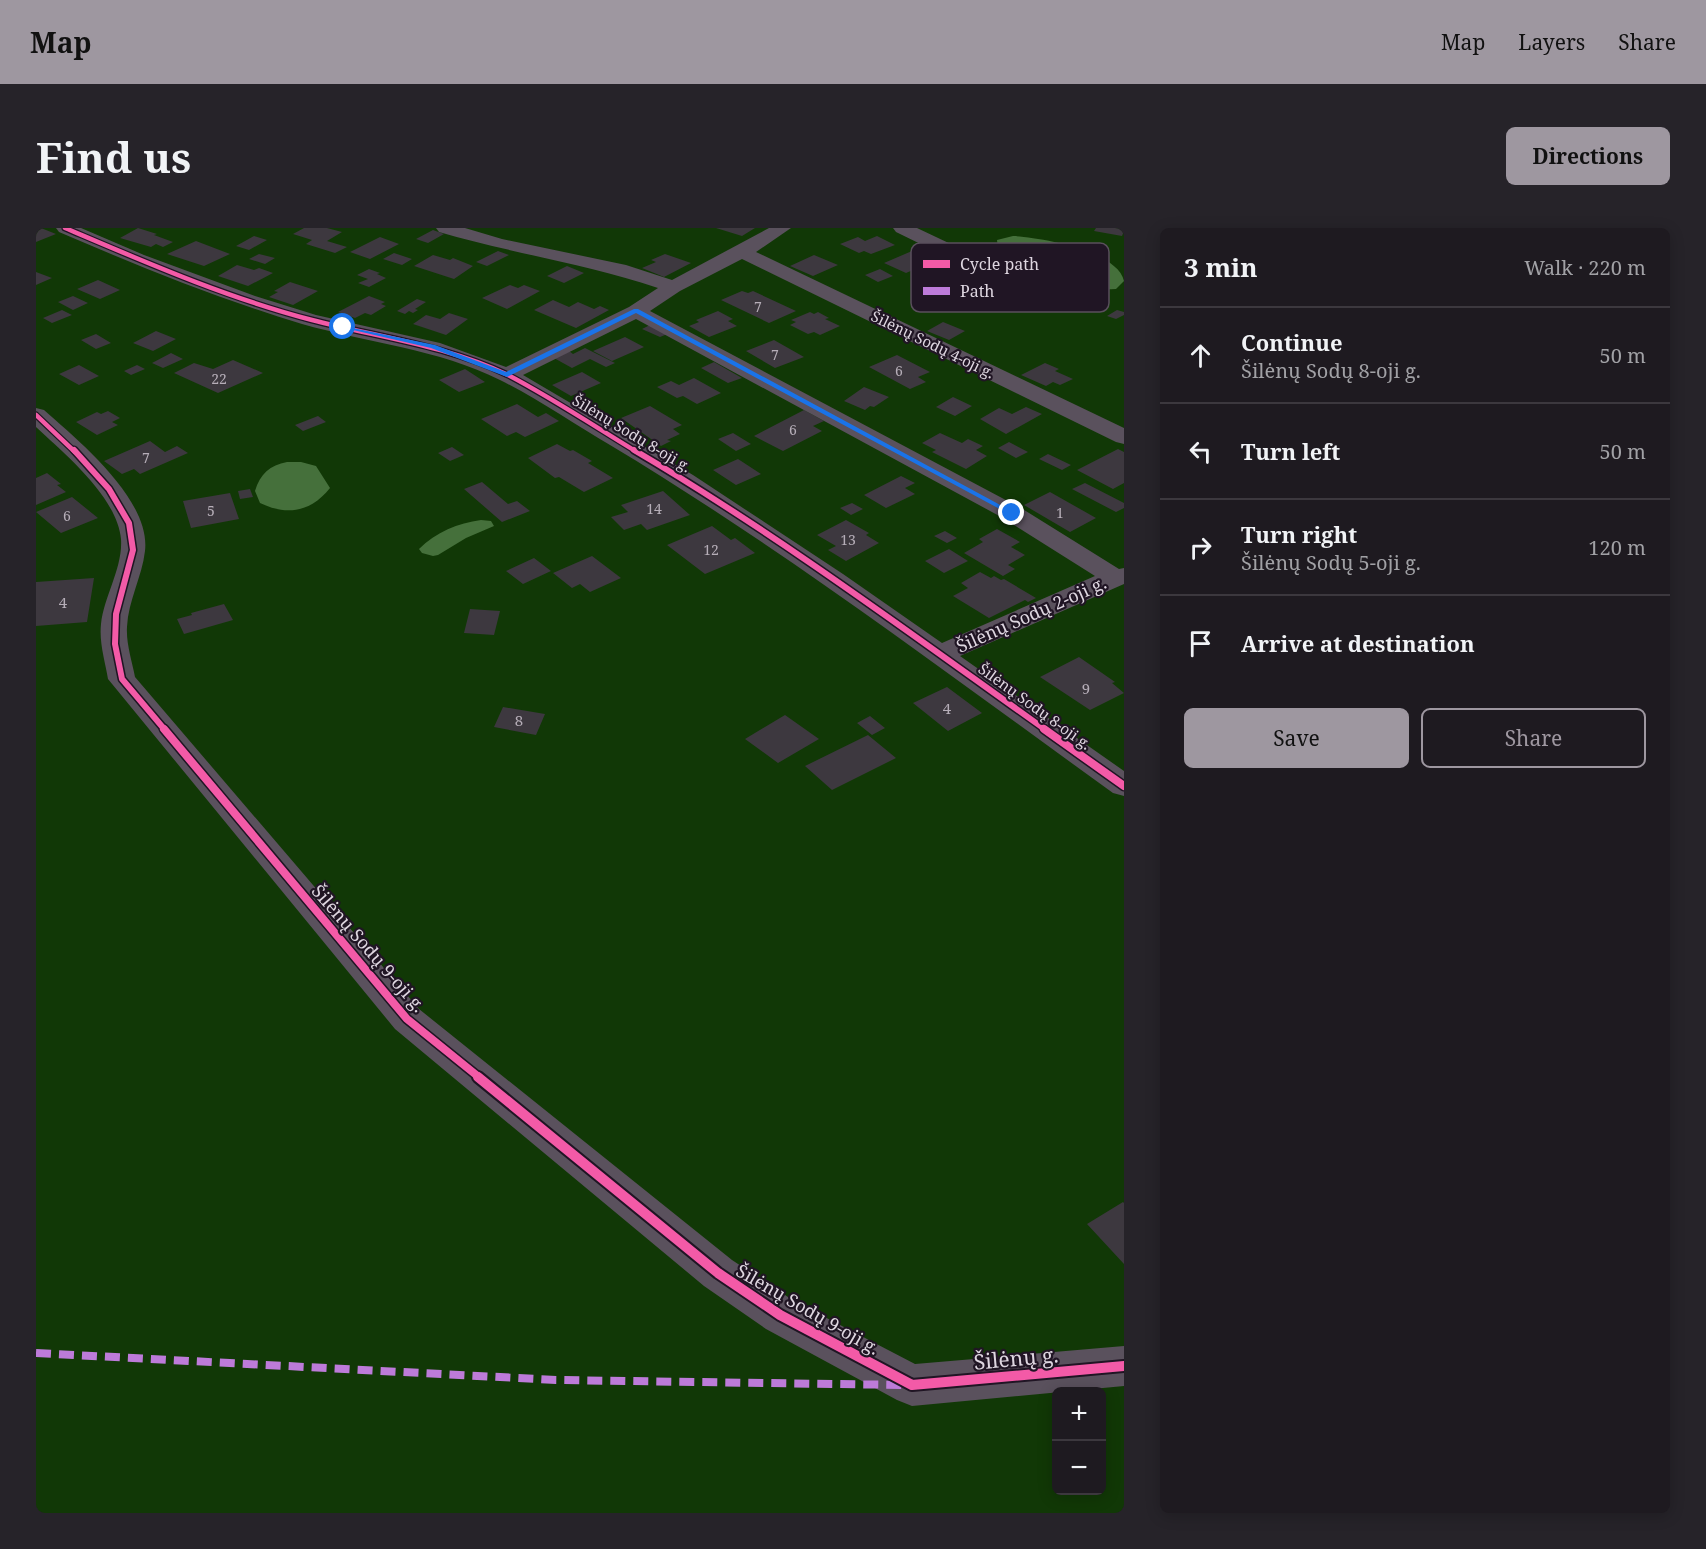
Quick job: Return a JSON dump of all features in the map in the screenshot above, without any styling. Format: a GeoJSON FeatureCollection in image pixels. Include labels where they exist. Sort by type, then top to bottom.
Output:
{"type":"FeatureCollection","features":[{"type":"Feature","properties":{"kind":"street","name":"Šilėnų Sodų 8-oji g."},"geometry":{"type":"LineString","coordinates":[[65,228],[137,259],[248,300],[322,322],[433,347],[507,375],[685,480],[834,579],[1124,786]]}},
{"type":"Feature","properties":{"kind":"street"},"geometry":{"type":"LineString","coordinates":[[445,228],[499,244],[619,269],[673,287]]}},
{"type":"Feature","properties":{"kind":"street"},"geometry":{"type":"LineString","coordinates":[[507,375],[636,311],[673,287],[742,252],[782,228]]}},
{"type":"Feature","properties":{"kind":"street"},"geometry":{"type":"LineString","coordinates":[[902,228],[933,243]]}},
{"type":"Feature","properties":{"kind":"street","name":"Šilėnų Sodų 4-oji g."},"geometry":{"type":"LineString","coordinates":[[742,252],[1124,437]]}},
{"type":"Feature","properties":{"kind":"street"},"geometry":{"type":"LineString","coordinates":[[636,311],[1012,513],[1119,577]]}},
{"type":"Feature","properties":{"kind":"street","name":"Šilėnų Sodų 9-oji g."},"geometry":{"type":"LineString","coordinates":[[36,415],[69,445],[122,505],[133,539],[128,570],[113,626],[122,679],[407,1019],[718,1274],[780,1315],[912,1385]]}},
{"type":"Feature","properties":{"kind":"street","name":"Šilėnų Sodų 2-oji g."},"geometry":{"type":"LineString","coordinates":[[940,654],[1119,577]]}},
{"type":"Feature","properties":{"kind":"street","name":"Šilėnų g."},"geometry":{"type":"LineString","coordinates":[[912,1385],[1124,1366]]}},
{"type":"Feature","properties":{"kind":"shaded area"},"geometry":{"type":"Polygon","coordinates":[[[36,228],[1124,228],[1124,1513],[36,1513],[36,228]]]}},
{"type":"Feature","properties":{"kind":"shaded area"},"geometry":{"type":"Polygon","coordinates":[[[1013,236],[1058,243],[997,243],[997,240],[1013,236]]]}},
{"type":"Feature","properties":{"kind":"shaded area"},"geometry":{"type":"Polygon","coordinates":[[[1109,262],[1119,270],[1124,281],[1116,289],[1109,289],[1109,262]]]}},
{"type":"Feature","properties":{"kind":"shaded area"},"geometry":{"type":"Polygon","coordinates":[[[287,462],[301,462],[316,466],[330,488],[315,502],[298,509],[280,510],[260,503],[255,491],[260,480],[266,471],[287,462]]]}},
{"type":"Feature","properties":{"kind":"shaded area"},"geometry":{"type":"Polygon","coordinates":[[[481,520],[491,521],[494,526],[466,538],[438,555],[422,553],[419,549],[448,529],[481,520]]]}},
{"type":"Feature","properties":{"kind":"building"},"geometry":{"type":"Polygon","coordinates":[[[41,228],[56,234],[36,242],[36,229],[41,228]]]}},
{"type":"Feature","properties":{"kind":"building"},"geometry":{"type":"Polygon","coordinates":[[[138,228],[173,242],[163,247],[156,244],[151,247],[120,238],[138,228]]]}},
{"type":"Feature","properties":{"kind":"building"},"geometry":{"type":"Polygon","coordinates":[[[304,228],[327,228],[342,232],[327,241],[347,247],[335,253],[306,244],[312,240],[293,234],[304,228]]]}},
{"type":"Feature","properties":{"kind":"building"},"geometry":{"type":"Polygon","coordinates":[[[716,228],[755,228],[742,236],[716,228]]]}},
{"type":"Feature","properties":{"kind":"building"},"geometry":{"type":"Polygon","coordinates":[[[1096,228],[1124,228],[1124,231],[1122,236],[1094,231],[1096,228]]]}},
{"type":"Feature","properties":{"kind":"building"},"geometry":{"type":"Polygon","coordinates":[[[433,230],[444,234],[428,243],[416,239],[433,230]]]}},
{"type":"Feature","properties":{"kind":"building"},"geometry":{"type":"Polygon","coordinates":[[[254,236],[267,240],[249,250],[236,246],[254,236]]]}},
{"type":"Feature","properties":{"kind":"building"},"geometry":{"type":"Polygon","coordinates":[[[877,236],[895,245],[871,254],[864,251],[859,253],[840,244],[858,237],[865,241],[877,236]]]}},
{"type":"Feature","properties":{"kind":"building"},"geometry":{"type":"Polygon","coordinates":[[[380,237],[399,244],[370,259],[350,252],[380,237]]]}},
{"type":"Feature","properties":{"kind":"building"},"geometry":{"type":"Polygon","coordinates":[[[196,241],[230,254],[204,266],[167,254],[196,241]]]}},
{"type":"Feature","properties":{"kind":"building"},"geometry":{"type":"Polygon","coordinates":[[[498,251],[509,255],[487,266],[476,262],[498,251]]]}},
{"type":"Feature","properties":{"kind":"building"},"geometry":{"type":"Polygon","coordinates":[[[911,251],[911,271],[906,273],[884,263],[911,251]]]}},
{"type":"Feature","properties":{"kind":"building"},"geometry":{"type":"Polygon","coordinates":[[[394,253],[412,259],[402,265],[383,259],[394,253]]]}},
{"type":"Feature","properties":{"kind":"building"},"geometry":{"type":"Polygon","coordinates":[[[259,254],[275,258],[265,264],[249,259],[259,254]]]}},
{"type":"Feature","properties":{"kind":"building"},"geometry":{"type":"Polygon","coordinates":[[[665,254],[691,263],[664,277],[642,268],[656,262],[651,260],[665,254]]]}},
{"type":"Feature","properties":{"kind":"building"},"geometry":{"type":"Polygon","coordinates":[[[433,255],[450,260],[453,258],[473,266],[454,279],[414,266],[433,255]]]}},
{"type":"Feature","properties":{"kind":"building"},"geometry":{"type":"Polygon","coordinates":[[[814,255],[838,265],[813,276],[790,266],[814,255]]]}},
{"type":"Feature","properties":{"kind":"building"},"geometry":{"type":"Polygon","coordinates":[[[237,265],[254,270],[259,268],[273,273],[248,286],[218,276],[237,265]]]}},
{"type":"Feature","properties":{"kind":"building"},"geometry":{"type":"Polygon","coordinates":[[[567,266],[584,273],[564,283],[547,276],[567,266]]]}},
{"type":"Feature","properties":{"kind":"building"},"geometry":{"type":"Polygon","coordinates":[[[369,269],[386,278],[369,287],[358,283],[368,279],[357,275],[369,269]]]}},
{"type":"Feature","properties":{"kind":"building"},"geometry":{"type":"Polygon","coordinates":[[[880,269],[893,276],[878,282],[865,275],[880,269]]]}},
{"type":"Feature","properties":{"kind":"building"},"geometry":{"type":"Polygon","coordinates":[[[36,272],[52,278],[36,285],[36,272]]]}},
{"type":"Feature","properties":{"kind":"building"},"geometry":{"type":"Polygon","coordinates":[[[98,280],[120,290],[100,299],[77,289],[98,280]]]}},
{"type":"Feature","properties":{"kind":"building"},"geometry":{"type":"Polygon","coordinates":[[[290,282],[318,291],[293,305],[269,297],[278,292],[274,291],[290,282]]]}},
{"type":"Feature","properties":{"kind":"building"},"geometry":{"type":"Polygon","coordinates":[[[510,285],[518,288],[524,285],[540,291],[507,309],[482,298],[510,285]]]}},
{"type":"Feature","properties":{"kind":"building"},"geometry":{"type":"Polygon","coordinates":[[[742,291],[748,293],[753,291],[796,311],[769,323],[721,300],[742,291]]]}},
{"type":"Feature","properties":{"kind":"building"},"geometry":{"type":"Polygon","coordinates":[[[73,296],[88,303],[73,310],[58,302],[73,296]]]}},
{"type":"Feature","properties":{"kind":"building"},"geometry":{"type":"Polygon","coordinates":[[[369,296],[385,302],[381,304],[386,306],[371,315],[365,313],[355,318],[338,312],[369,296]]]}},
{"type":"Feature","properties":{"kind":"building"},"geometry":{"type":"Polygon","coordinates":[[[417,299],[426,302],[413,313],[409,311],[405,314],[397,311],[417,299]]]}},
{"type":"Feature","properties":{"kind":"building"},"geometry":{"type":"Polygon","coordinates":[[[553,300],[569,307],[578,302],[594,309],[600,306],[609,310],[576,328],[534,310],[553,300]]]}},
{"type":"Feature","properties":{"kind":"building"},"geometry":{"type":"Polygon","coordinates":[[[62,310],[72,315],[52,323],[43,318],[62,310]]]}},
{"type":"Feature","properties":{"kind":"building"},"geometry":{"type":"Polygon","coordinates":[[[1117,310],[1124,312],[1124,315],[1116,319],[1107,316],[1117,310]]]}},
{"type":"Feature","properties":{"kind":"building"},"geometry":{"type":"Polygon","coordinates":[[[718,311],[733,319],[728,321],[737,326],[709,337],[689,326],[699,322],[696,320],[718,311]]]}},
{"type":"Feature","properties":{"kind":"building"},"geometry":{"type":"Polygon","coordinates":[[[810,312],[814,314],[818,312],[829,318],[825,319],[840,326],[820,335],[814,332],[808,334],[790,325],[796,322],[791,320],[810,312]]]}},
{"type":"Feature","properties":{"kind":"building"},"geometry":{"type":"Polygon","coordinates":[[[449,313],[468,319],[446,335],[413,324],[426,315],[440,319],[449,313]]]}},
{"type":"Feature","properties":{"kind":"building"},"geometry":{"type":"Polygon","coordinates":[[[943,322],[965,331],[949,340],[927,331],[943,322]]]}},
{"type":"Feature","properties":{"kind":"building"},"geometry":{"type":"Polygon","coordinates":[[[652,324],[670,333],[660,337],[642,329],[652,324]]]}},
{"type":"Feature","properties":{"kind":"building"},"geometry":{"type":"Polygon","coordinates":[[[156,331],[176,339],[153,351],[133,343],[156,331]]]}},
{"type":"Feature","properties":{"kind":"building"},"geometry":{"type":"Polygon","coordinates":[[[96,334],[111,343],[96,349],[81,340],[96,334]]]}},
{"type":"Feature","properties":{"kind":"building"},"geometry":{"type":"Polygon","coordinates":[[[625,337],[644,347],[612,361],[593,351],[625,337]]]}},
{"type":"Feature","properties":{"kind":"building"},"geometry":{"type":"Polygon","coordinates":[[[774,340],[804,357],[775,368],[746,351],[774,340]]]}},
{"type":"Feature","properties":{"kind":"building"},"geometry":{"type":"Polygon","coordinates":[[[585,348],[615,363],[606,367],[590,359],[572,368],[554,358],[569,351],[573,354],[585,348]]]}},
{"type":"Feature","properties":{"kind":"building"},"geometry":{"type":"Polygon","coordinates":[[[171,353],[183,359],[163,368],[152,363],[171,353]]]}},
{"type":"Feature","properties":{"kind":"building"},"geometry":{"type":"Polygon","coordinates":[[[897,355],[930,372],[918,377],[926,382],[910,389],[869,367],[897,355]]]}},
{"type":"Feature","properties":{"kind":"building"},"geometry":{"type":"Polygon","coordinates":[[[233,360],[263,373],[218,393],[174,373],[194,363],[213,369],[233,360]]]}},
{"type":"Feature","properties":{"kind":"building"},"geometry":{"type":"Polygon","coordinates":[[[714,362],[742,378],[728,383],[701,368],[714,362]]]}},
{"type":"Feature","properties":{"kind":"building"},"geometry":{"type":"Polygon","coordinates":[[[1045,363],[1059,369],[1055,371],[1073,379],[1060,385],[1053,382],[1046,386],[1021,375],[1045,363]]]}},
{"type":"Feature","properties":{"kind":"building"},"geometry":{"type":"Polygon","coordinates":[[[79,365],[99,376],[79,385],[59,374],[79,365]]]}},
{"type":"Feature","properties":{"kind":"building"},"geometry":{"type":"Polygon","coordinates":[[[137,365],[145,369],[131,375],[124,371],[137,365]]]}},
{"type":"Feature","properties":{"kind":"building"},"geometry":{"type":"Polygon","coordinates":[[[465,369],[485,382],[459,392],[439,380],[465,369]]]}},
{"type":"Feature","properties":{"kind":"building"},"geometry":{"type":"Polygon","coordinates":[[[582,372],[601,383],[571,396],[552,385],[582,372]]]}},
{"type":"Feature","properties":{"kind":"building"},"geometry":{"type":"Polygon","coordinates":[[[694,378],[721,393],[697,404],[683,396],[677,398],[657,387],[671,381],[679,385],[694,378]]]}},
{"type":"Feature","properties":{"kind":"building"},"geometry":{"type":"Polygon","coordinates":[[[864,387],[889,397],[865,410],[844,401],[864,387]]]}},
{"type":"Feature","properties":{"kind":"building"},"geometry":{"type":"Polygon","coordinates":[[[953,397],[972,406],[955,416],[936,407],[953,397]]]}},
{"type":"Feature","properties":{"kind":"building"},"geometry":{"type":"Polygon","coordinates":[[[517,404],[538,417],[546,413],[559,421],[525,437],[516,432],[507,436],[481,419],[517,404]]]}},
{"type":"Feature","properties":{"kind":"building"},"geometry":{"type":"Polygon","coordinates":[[[650,406],[682,425],[673,429],[680,434],[667,440],[671,441],[661,446],[621,418],[650,406]]]}},
{"type":"Feature","properties":{"kind":"building"},"geometry":{"type":"Polygon","coordinates":[[[1026,407],[1042,414],[1006,434],[980,419],[999,408],[1012,414],[1026,407]]]}},
{"type":"Feature","properties":{"kind":"building"},"geometry":{"type":"Polygon","coordinates":[[[804,410],[824,421],[813,426],[822,431],[783,451],[754,436],[804,410]]]}},
{"type":"Feature","properties":{"kind":"building"},"geometry":{"type":"Polygon","coordinates":[[[108,411],[120,418],[112,422],[118,425],[97,435],[76,422],[97,412],[101,414],[108,411]]]}},
{"type":"Feature","properties":{"kind":"building"},"geometry":{"type":"Polygon","coordinates":[[[318,416],[326,422],[303,431],[295,425],[318,416]]]}},
{"type":"Feature","properties":{"kind":"building"},"geometry":{"type":"Polygon","coordinates":[[[733,433],[751,444],[736,451],[718,439],[733,433]]]}},
{"type":"Feature","properties":{"kind":"building"},"geometry":{"type":"Polygon","coordinates":[[[940,433],[962,443],[968,439],[983,446],[976,450],[987,456],[966,469],[932,452],[936,450],[922,443],[940,433]]]}},
{"type":"Feature","properties":{"kind":"building"},"geometry":{"type":"Polygon","coordinates":[[[150,441],[165,452],[177,446],[188,453],[140,474],[134,469],[122,474],[104,461],[150,441]]]}},
{"type":"Feature","properties":{"kind":"building"},"geometry":{"type":"Polygon","coordinates":[[[1009,442],[1028,452],[1016,458],[998,448],[1009,442]]]}},
{"type":"Feature","properties":{"kind":"building"},"geometry":{"type":"Polygon","coordinates":[[[557,444],[592,461],[588,463],[613,478],[584,492],[559,477],[555,478],[528,458],[557,444]]]}},
{"type":"Feature","properties":{"kind":"building"},"geometry":{"type":"Polygon","coordinates":[[[452,447],[464,455],[450,461],[438,453],[452,447]]]}},
{"type":"Feature","properties":{"kind":"building"},"geometry":{"type":"Polygon","coordinates":[[[1118,449],[1124,452],[1124,483],[1113,489],[1077,470],[1118,449]]]}},
{"type":"Feature","properties":{"kind":"building"},"geometry":{"type":"Polygon","coordinates":[[[1048,454],[1071,465],[1062,470],[1039,459],[1048,454]]]}},
{"type":"Feature","properties":{"kind":"building"},"geometry":{"type":"Polygon","coordinates":[[[738,459],[761,474],[736,485],[713,470],[738,459]]]}},
{"type":"Feature","properties":{"kind":"building"},"geometry":{"type":"Polygon","coordinates":[[[47,473],[61,484],[57,485],[66,492],[36,505],[36,478],[47,473]]]}},
{"type":"Feature","properties":{"kind":"building"},"geometry":{"type":"Polygon","coordinates":[[[901,476],[915,483],[905,488],[915,494],[886,508],[864,495],[901,476]]]}},
{"type":"Feature","properties":{"kind":"building"},"geometry":{"type":"Polygon","coordinates":[[[482,482],[508,504],[517,501],[530,511],[502,522],[464,489],[482,482]]]}},
{"type":"Feature","properties":{"kind":"building"},"geometry":{"type":"Polygon","coordinates":[[[1085,483],[1124,503],[1124,508],[1116,512],[1072,489],[1085,483]]]}},
{"type":"Feature","properties":{"kind":"building"},"geometry":{"type":"Polygon","coordinates":[[[250,489],[253,497],[240,499],[238,491],[250,489]]]}},
{"type":"Feature","properties":{"kind":"building"},"geometry":{"type":"Polygon","coordinates":[[[663,491],[690,515],[647,530],[641,524],[624,530],[611,517],[628,512],[621,505],[663,491]]]}},
{"type":"Feature","properties":{"kind":"building"},"geometry":{"type":"Polygon","coordinates":[[[1050,492],[1096,518],[1070,532],[1024,505],[1050,492]]]}},
{"type":"Feature","properties":{"kind":"building"},"geometry":{"type":"Polygon","coordinates":[[[230,493],[239,519],[191,528],[183,501],[230,493]]]}},
{"type":"Feature","properties":{"kind":"building"},"geometry":{"type":"Polygon","coordinates":[[[72,497],[98,518],[61,533],[36,512],[72,497]]]}},
{"type":"Feature","properties":{"kind":"building"},"geometry":{"type":"Polygon","coordinates":[[[852,503],[863,509],[851,515],[840,508],[852,503]]]}},
{"type":"Feature","properties":{"kind":"building"},"geometry":{"type":"Polygon","coordinates":[[[846,520],[869,533],[866,535],[879,543],[846,561],[828,550],[836,546],[817,535],[846,520]]]}},
{"type":"Feature","properties":{"kind":"building"},"geometry":{"type":"Polygon","coordinates":[[[712,526],[731,540],[735,538],[755,553],[705,574],[667,545],[712,526]]]}},
{"type":"Feature","properties":{"kind":"building"},"geometry":{"type":"Polygon","coordinates":[[[997,529],[1020,542],[1011,547],[1025,555],[1008,565],[1015,569],[1003,576],[964,553],[983,542],[979,539],[997,529]]]}},
{"type":"Feature","properties":{"kind":"building"},"geometry":{"type":"Polygon","coordinates":[[[945,531],[957,538],[947,543],[934,536],[945,531]]]}},
{"type":"Feature","properties":{"kind":"building"},"geometry":{"type":"Polygon","coordinates":[[[949,549],[968,561],[944,573],[925,561],[949,549]]]}},
{"type":"Feature","properties":{"kind":"building"},"geometry":{"type":"Polygon","coordinates":[[[592,556],[621,578],[590,592],[580,584],[572,588],[553,573],[592,556]]]}},
{"type":"Feature","properties":{"kind":"building"},"geometry":{"type":"Polygon","coordinates":[[[534,558],[551,571],[523,584],[506,571],[534,558]]]}},
{"type":"Feature","properties":{"kind":"building"},"geometry":{"type":"Polygon","coordinates":[[[980,572],[991,578],[994,576],[1001,580],[1004,579],[1036,598],[1028,602],[1025,600],[989,618],[953,596],[968,588],[961,583],[980,572]]]}},
{"type":"Feature","properties":{"kind":"building"},"geometry":{"type":"Polygon","coordinates":[[[94,578],[87,622],[36,626],[36,582],[94,578]]]}},
{"type":"Feature","properties":{"kind":"building"},"geometry":{"type":"Polygon","coordinates":[[[224,604],[233,620],[184,634],[177,619],[224,604]]]}},
{"type":"Feature","properties":{"kind":"building"},"geometry":{"type":"Polygon","coordinates":[[[470,609],[500,611],[494,635],[464,633],[470,609]]]}},
{"type":"Feature","properties":{"kind":"building"},"geometry":{"type":"Polygon","coordinates":[[[1079,657],[1115,682],[1112,683],[1124,693],[1090,710],[1040,677],[1079,657]]]}},
{"type":"Feature","properties":{"kind":"building"},"geometry":{"type":"Polygon","coordinates":[[[947,687],[982,713],[948,731],[913,703],[947,687]]]}},
{"type":"Feature","properties":{"kind":"building"},"geometry":{"type":"Polygon","coordinates":[[[503,707],[545,714],[536,735],[494,727],[503,707]]]}},
{"type":"Feature","properties":{"kind":"building"},"geometry":{"type":"Polygon","coordinates":[[[785,715],[819,739],[778,763],[745,739],[785,715]]]}},
{"type":"Feature","properties":{"kind":"building"},"geometry":{"type":"Polygon","coordinates":[[[870,716],[885,728],[872,735],[857,723],[870,716]]]}},
{"type":"Feature","properties":{"kind":"building"},"geometry":{"type":"Polygon","coordinates":[[[868,735],[896,758],[832,790],[805,766],[868,735]]]}},
{"type":"Feature","properties":{"kind":"building"},"geometry":{"type":"Polygon","coordinates":[[[1124,1203],[1124,1264],[1087,1224],[1124,1203]]]}},
{"type":"Feature","properties":{"kind":"marked path"},"geometry":{"type":"LineString","coordinates":[[36,1353],[556,1380],[905,1385]]}},
{"type":"Feature","properties":{"kind":"cycle path"},"geometry":{"type":"LineString","coordinates":[[65,228],[137,259],[248,300],[311,320],[433,347],[507,375],[685,480],[834,579],[1124,786]]}},
{"type":"Feature","properties":{"kind":"cycle path"},"geometry":{"type":"LineString","coordinates":[[36,415],[95,472],[121,506],[129,523],[133,550],[114,624],[115,644],[122,679],[407,1019],[718,1273],[780,1315],[912,1385],[1124,1366]]}},
{"type":"Feature","properties":{"kind":"route"},"geometry":{"type":"LineString","coordinates":[[343,327],[433,347],[507,375],[636,311],[1012,513]]}}]}
